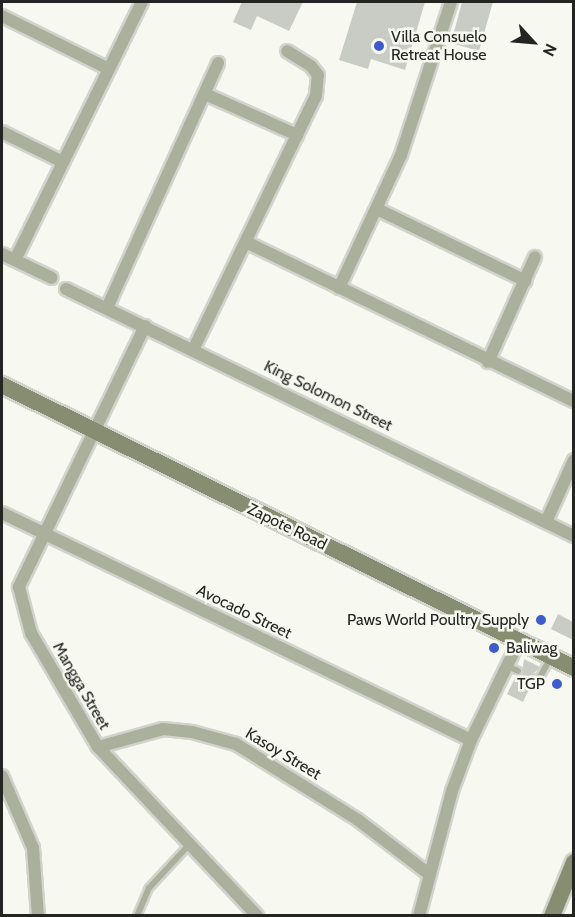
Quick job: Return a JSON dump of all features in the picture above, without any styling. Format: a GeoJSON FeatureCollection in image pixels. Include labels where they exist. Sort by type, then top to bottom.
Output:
{"type":"FeatureCollection","features":[{"type":"Feature","properties":{"kind":"main road","name":"Zapote Road"},"geometry":{"type":"LineString","coordinates":[[2,385],[573,668]]}},
{"type":"Feature","properties":{"kind":"main road"},"geometry":{"type":"LineString","coordinates":[[552,915],[573,862]]}},
{"type":"Feature","properties":{"kind":"street"},"geometry":{"type":"LineString","coordinates":[[15,260],[142,2]]}},
{"type":"Feature","properties":{"kind":"street"},"geometry":{"type":"LineString","coordinates":[[339,288],[401,154],[451,2]]}},
{"type":"Feature","properties":{"kind":"street"},"geometry":{"type":"LineString","coordinates":[[2,16],[109,69]]}},
{"type":"Feature","properties":{"kind":"street"},"geometry":{"type":"LineString","coordinates":[[194,348],[248,243],[316,96],[318,75],[311,66],[287,51]]}},
{"type":"Feature","properties":{"kind":"street"},"geometry":{"type":"LineString","coordinates":[[107,308],[218,63]]}},
{"type":"Feature","properties":{"kind":"street"},"geometry":{"type":"LineString","coordinates":[[205,94],[297,135]]}},
{"type":"Feature","properties":{"kind":"street"},"geometry":{"type":"LineString","coordinates":[[2,132],[63,162]]}},
{"type":"Feature","properties":{"kind":"street"},"geometry":{"type":"LineString","coordinates":[[377,208],[526,281]]}},
{"type":"Feature","properties":{"kind":"street"},"geometry":{"type":"LineString","coordinates":[[248,243],[488,362],[573,401]]}},
{"type":"Feature","properties":{"kind":"street"},"geometry":{"type":"LineString","coordinates":[[2,254],[52,278]]}},
{"type":"Feature","properties":{"kind":"street"},"geometry":{"type":"LineString","coordinates":[[488,362],[535,257]]}},
{"type":"Feature","properties":{"kind":"street","name":"King Solomon Street"},"geometry":{"type":"LineString","coordinates":[[66,289],[194,348],[573,536]]}},
{"type":"Feature","properties":{"kind":"street","name":"Mangga Street"},"geometry":{"type":"LineString","coordinates":[[145,326],[96,432],[43,533],[19,587],[31,633],[98,747],[188,846],[257,915]]}},
{"type":"Feature","properties":{"kind":"street"},"geometry":{"type":"LineString","coordinates":[[546,522],[573,460]]}},
{"type":"Feature","properties":{"kind":"street","name":"Avocado Street"},"geometry":{"type":"LineString","coordinates":[[2,513],[471,740]]}},
{"type":"Feature","properties":{"kind":"street"},"geometry":{"type":"LineString","coordinates":[[419,915],[429,874],[471,740],[519,641]]}},
{"type":"Feature","properties":{"kind":"street","name":"Kasoy Street"},"geometry":{"type":"LineString","coordinates":[[98,747],[163,729],[192,732],[236,744],[358,820],[429,874]]}},
{"type":"Feature","properties":{"kind":"street"},"geometry":{"type":"LineString","coordinates":[[2,776],[33,848],[38,915]]}},
{"type":"Feature","properties":{"kind":"lane"},"geometry":{"type":"LineString","coordinates":[[535,679],[540,677],[551,656]]}},
{"type":"Feature","properties":{"kind":"lane"},"geometry":{"type":"LineString","coordinates":[[506,665],[519,671]]}},
{"type":"Feature","properties":{"kind":"lane"},"geometry":{"type":"LineString","coordinates":[[136,915],[149,888],[188,846]]}},
{"type":"Feature","properties":{"kind":"building"},"geometry":{"type":"Polygon","coordinates":[[[242,2],[303,2],[289,31],[257,16],[251,30],[233,22],[242,2]]]}},
{"type":"Feature","properties":{"kind":"building"},"geometry":{"type":"Polygon","coordinates":[[[357,2],[425,2],[405,70],[371,59],[368,69],[339,60],[357,2]]]}},
{"type":"Feature","properties":{"kind":"building"},"geometry":{"type":"Polygon","coordinates":[[[462,2],[493,2],[479,51],[451,43],[462,2]]]}},
{"type":"Feature","properties":{"kind":"building"},"geometry":{"type":"Polygon","coordinates":[[[558,614],[573,622],[573,640],[551,629],[558,614]]]}},
{"type":"Feature","properties":{"kind":"building"},"geometry":{"type":"Polygon","coordinates":[[[524,659],[540,667],[531,676],[532,683],[523,702],[507,694],[516,676],[522,674],[524,659]]]}},
{"type":"Feature","properties":{"kind":"place","name":"Villa Consuelo Retreat House"},"geometry":{"type":"Point","coordinates":[379,46]}},
{"type":"Feature","properties":{"kind":"place","name":"Paws World Poultry Supply"},"geometry":{"type":"Point","coordinates":[541,620]}},
{"type":"Feature","properties":{"kind":"place","name":"Baliwag"},"geometry":{"type":"Point","coordinates":[494,648]}},
{"type":"Feature","properties":{"kind":"place","name":"TGP"},"geometry":{"type":"Point","coordinates":[557,684]}}]}
